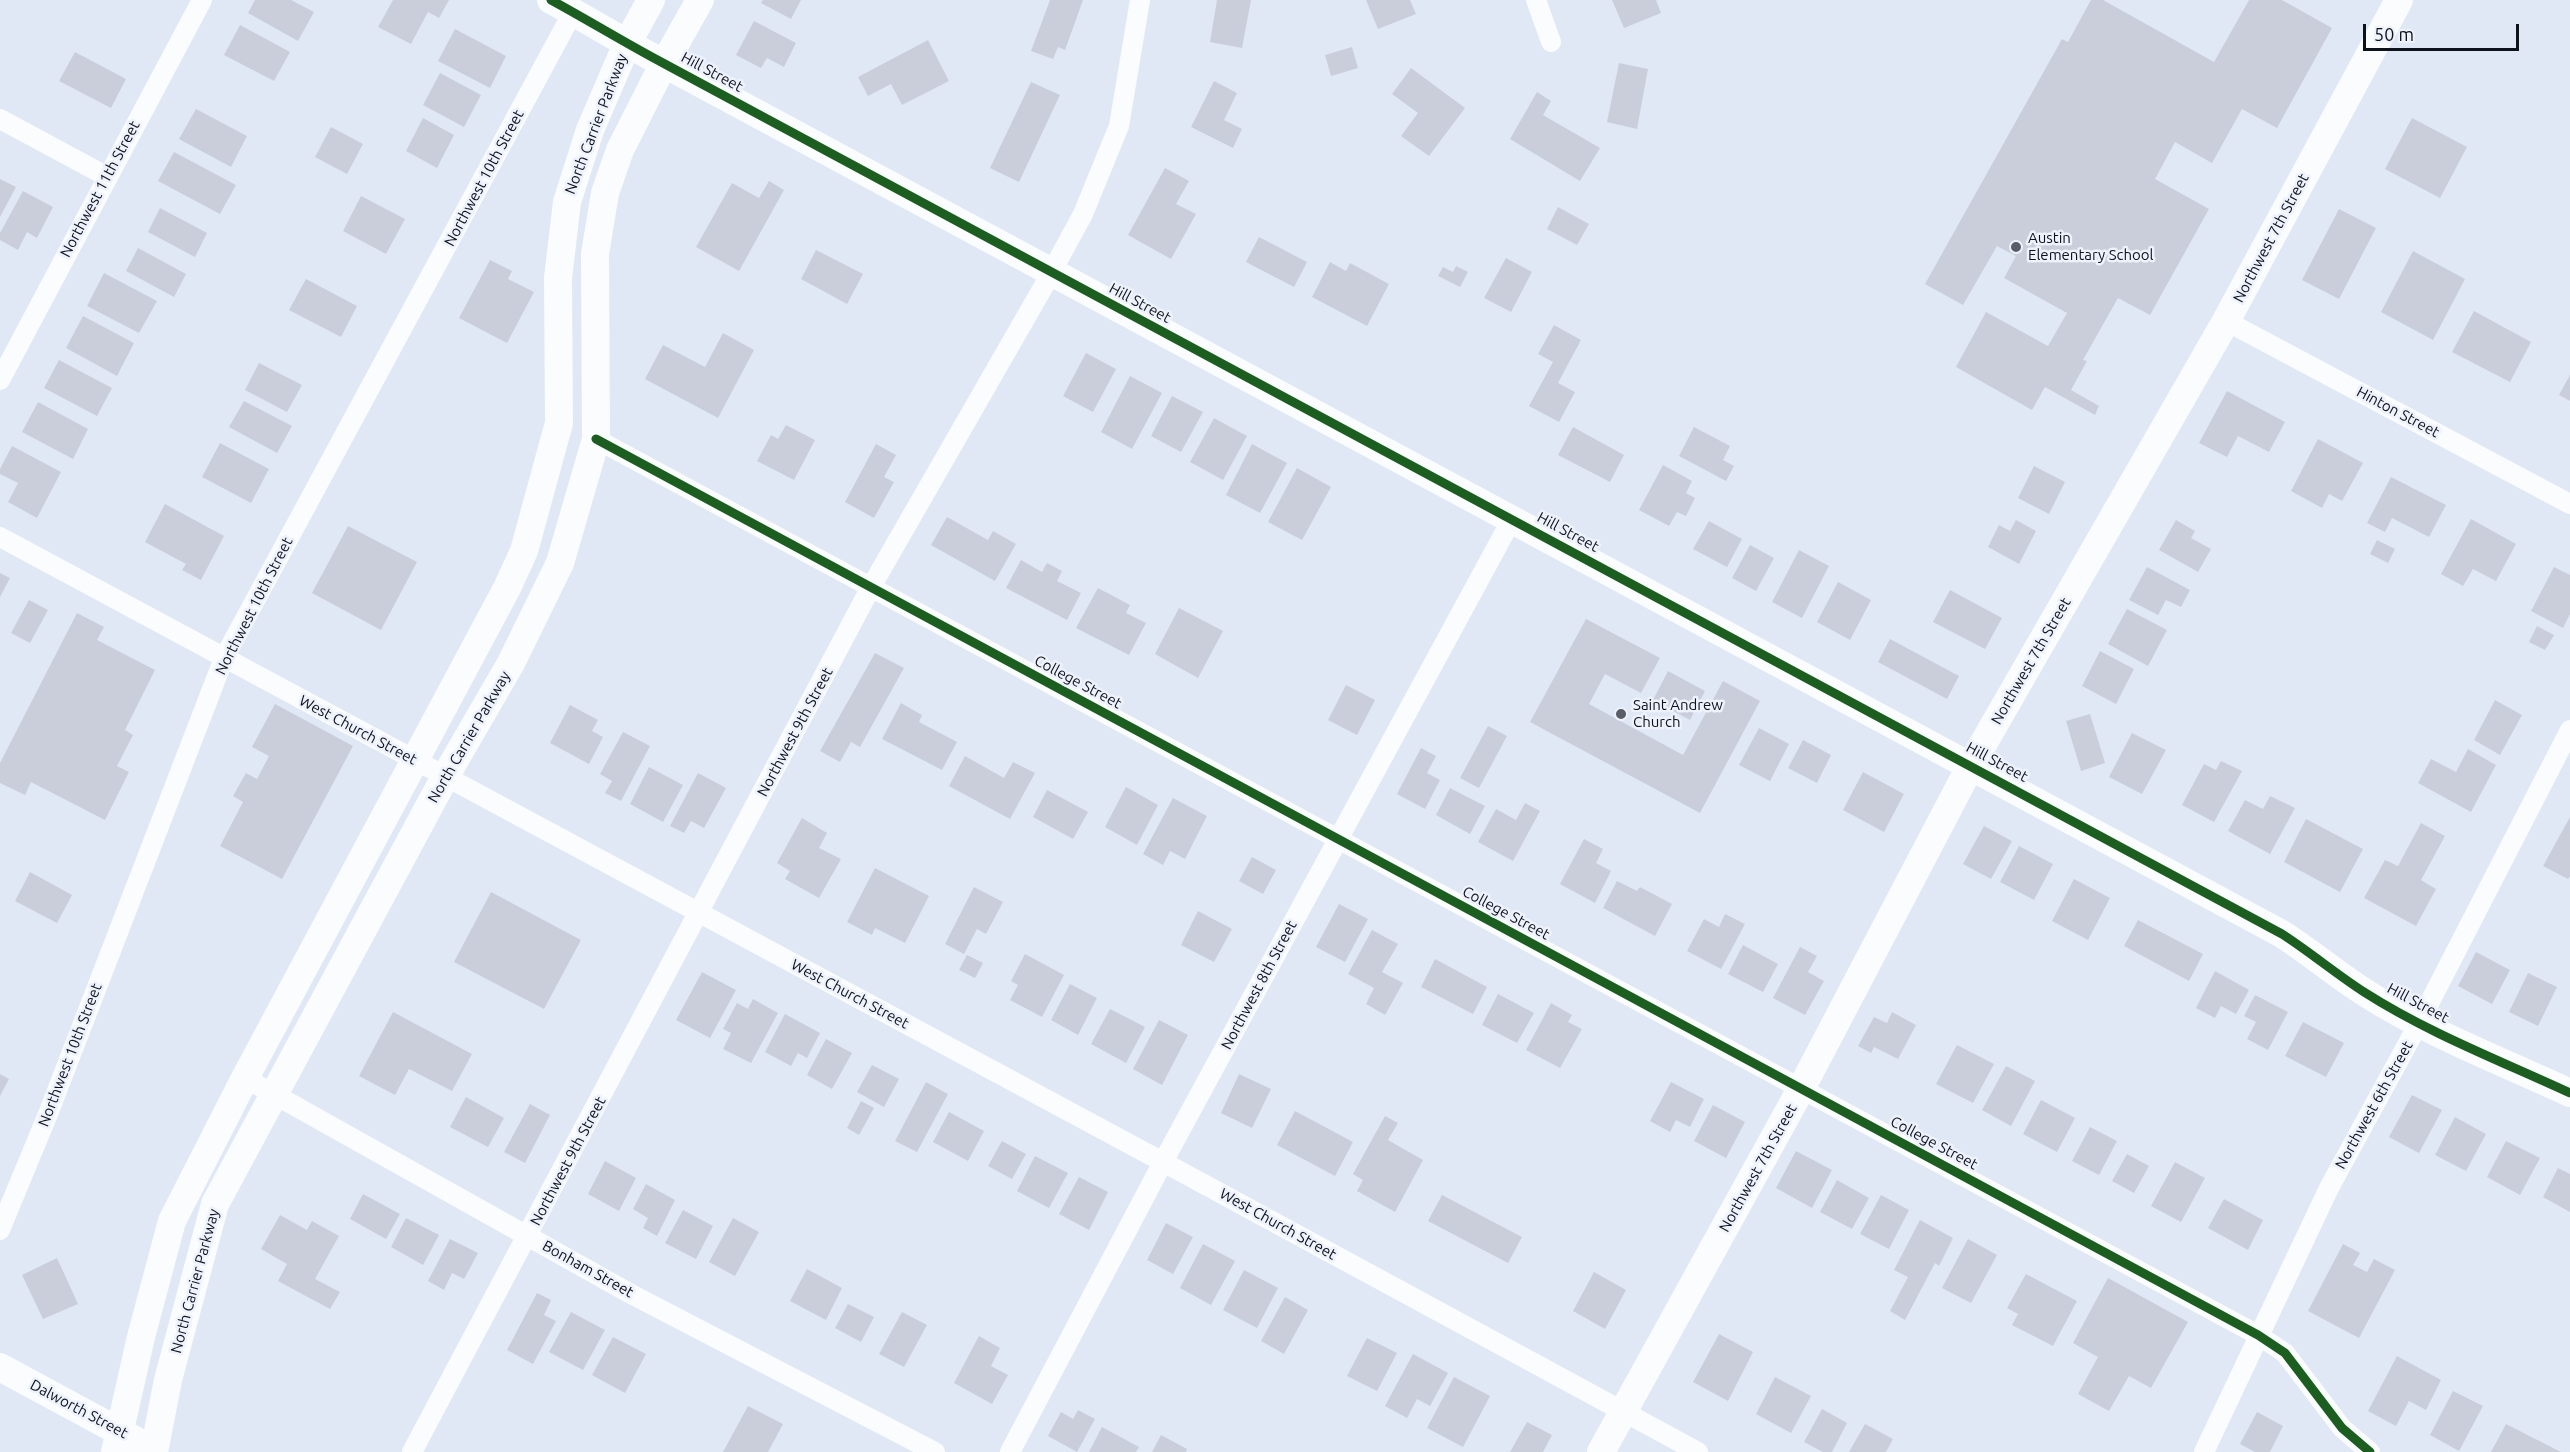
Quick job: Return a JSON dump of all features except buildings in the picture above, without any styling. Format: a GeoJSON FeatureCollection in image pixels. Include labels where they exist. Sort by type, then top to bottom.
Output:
{"type":"FeatureCollection","features":[{"type":"Feature","properties":{"kind":"street","name":"Northwest 11th Street"},"geometry":{"type":"LineString","coordinates":[[0,380],[201,0]]}},
{"type":"Feature","properties":{"kind":"street","name":"North Carrier Parkway"},"geometry":{"type":"LineString","coordinates":[[117,1442],[141,1337],[172,1221],[413,759],[507,588],[524,551],[559,423],[558,278],[567,202],[590,130],[627,44],[651,0]]}},
{"type":"Feature","properties":{"kind":"street","name":"North Carrier Parkway"},"geometry":{"type":"LineString","coordinates":[[155,1451],[168,1380],[215,1204],[446,777],[511,663],[560,563],[596,439],[595,254],[606,193],[620,150],[700,0]]}},
{"type":"Feature","properties":{"kind":"street","name":"Northwest 9th Street"},"geometry":{"type":"LineString","coordinates":[[412,1452],[871,588],[1052,273],[1083,214],[1119,126],[1140,0]]}},
{"type":"Feature","properties":{"kind":"street"},"geometry":{"type":"LineString","coordinates":[[1536,0],[1551,42]]}},
{"type":"Feature","properties":{"kind":"street","name":"Northwest 7th Street"},"geometry":{"type":"LineString","coordinates":[[1601,1452],[1801,1089],[1971,765],[2226,321],[2399,0]]}},
{"type":"Feature","properties":{"kind":"street","name":"Hill Street"},"geometry":{"type":"LineString","coordinates":[[562,6],[664,64],[2282,934],[2314,954],[2363,991],[2420,1023],[2570,1093]]}},
{"type":"Feature","properties":{"kind":"street","name":"Northwest 10th Street"},"geometry":{"type":"LineString","coordinates":[[0,1230],[52,1104],[224,658],[562,6]]}},
{"type":"Feature","properties":{"kind":"street"},"geometry":{"type":"LineString","coordinates":[[0,119],[106,176]]}},
{"type":"Feature","properties":{"kind":"street","name":"Hinton Street"},"geometry":{"type":"LineString","coordinates":[[2226,321],[2570,504]]}},
{"type":"Feature","properties":{"kind":"street","name":"College Street"},"geometry":{"type":"LineString","coordinates":[[596,439],[2258,1335],[2285,1353],[2342,1428],[2370,1452]]}},
{"type":"Feature","properties":{"kind":"street","name":"Northwest 8th Street"},"geometry":{"type":"LineString","coordinates":[[1010,1452],[1163,1162],[1512,519]]}},
{"type":"Feature","properties":{"kind":"street","name":"West Church Street"},"geometry":{"type":"LineString","coordinates":[[0,537],[1698,1452]]}},
{"type":"Feature","properties":{"kind":"street","name":"Northwest 6th Street"},"geometry":{"type":"LineString","coordinates":[[2204,1452],[2329,1188],[2420,1023],[2570,730]]}},
{"type":"Feature","properties":{"kind":"street","name":"Bonham Street"},"geometry":{"type":"LineString","coordinates":[[245,1078],[528,1236],[770,1367],[935,1452]]}},
{"type":"Feature","properties":{"kind":"street","name":"Dalworth Street"},"geometry":{"type":"LineString","coordinates":[[0,1367],[117,1442],[155,1451]]}},
{"type":"Feature","properties":{"kind":"cycle path"},"geometry":{"type":"LineString","coordinates":[[551,0],[649,55],[2282,934],[2364,992],[2413,1021],[2570,1093]]}},
{"type":"Feature","properties":{"kind":"cycle path"},"geometry":{"type":"LineString","coordinates":[[596,439],[2258,1335],[2285,1353],[2342,1428],[2370,1452]]}},
{"type":"Feature","properties":{"kind":"place","name":"Austin Elementary School"},"geometry":{"type":"Point","coordinates":[2016,247]}},
{"type":"Feature","properties":{"kind":"place","name":"Saint Andrew Church"},"geometry":{"type":"Point","coordinates":[1621,714]}}]}
